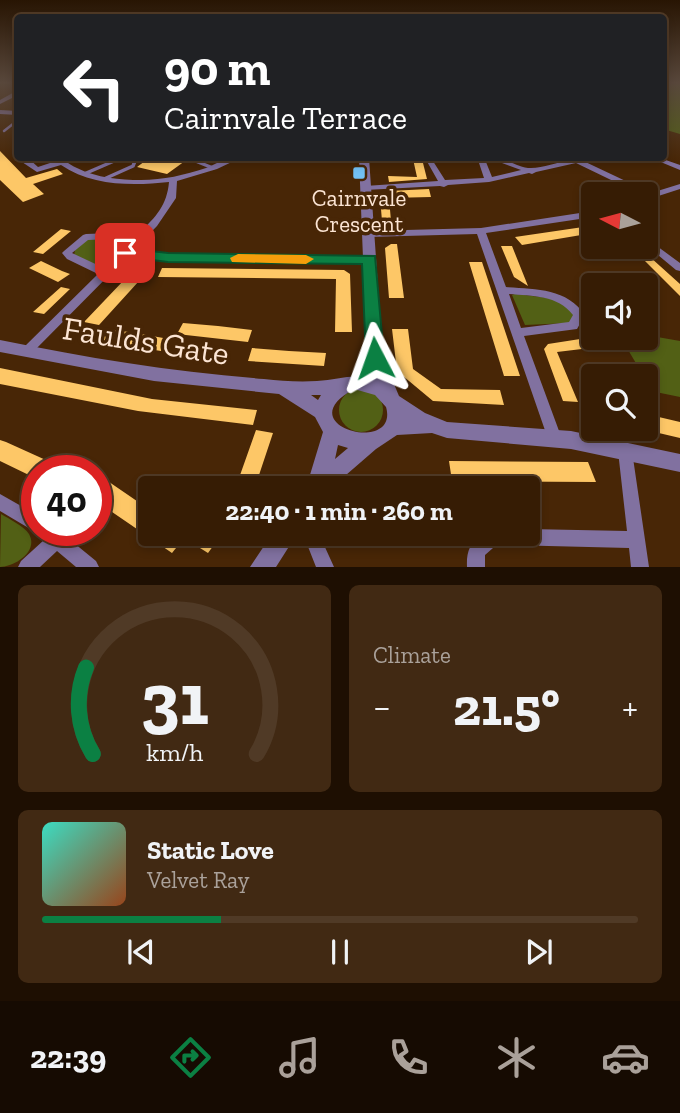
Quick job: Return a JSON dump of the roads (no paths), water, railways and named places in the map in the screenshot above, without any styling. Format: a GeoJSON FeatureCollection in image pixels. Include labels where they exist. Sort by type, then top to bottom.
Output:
{"type":"FeatureCollection","features":[{"type":"Feature","properties":{"kind":"street"},"geometry":{"type":"LineString","coordinates":[[26,161],[37,170],[57,161]]}},
{"type":"Feature","properties":{"kind":"street"},"geometry":{"type":"LineString","coordinates":[[61,161],[84,174],[104,179],[143,181],[173,179],[213,168],[227,161]]}},
{"type":"Feature","properties":{"kind":"street"},"geometry":{"type":"LineString","coordinates":[[329,476],[392,427],[396,419],[375,358],[365,161]]}},
{"type":"Feature","properties":{"kind":"street"},"geometry":{"type":"LineString","coordinates":[[430,161],[444,185]]}},
{"type":"Feature","properties":{"kind":"street"},"geometry":{"type":"LineString","coordinates":[[482,161],[489,180]]}},
{"type":"Feature","properties":{"kind":"street"},"geometry":{"type":"LineString","coordinates":[[498,161],[532,172]]}},
{"type":"Feature","properties":{"kind":"street"},"geometry":{"type":"LineString","coordinates":[[365,188],[489,180],[532,172],[568,161]]}},
{"type":"Feature","properties":{"kind":"street"},"geometry":{"type":"LineString","coordinates":[[579,161],[619,182]]}},
{"type":"Feature","properties":{"kind":"street"},"geometry":{"type":"LineString","coordinates":[[662,161],[680,168]]}},
{"type":"Feature","properties":{"kind":"street"},"geometry":{"type":"LineString","coordinates":[[27,351],[144,235],[168,205],[173,179]]}},
{"type":"Feature","properties":{"kind":"street"},"geometry":{"type":"LineString","coordinates":[[658,194],[680,186]]}},
{"type":"Feature","properties":{"kind":"street"},"geometry":{"type":"LineString","coordinates":[[368,234],[481,231],[581,216]]}},
{"type":"Feature","properties":{"kind":"street"},"geometry":{"type":"LineString","coordinates":[[481,231],[555,439]]}},
{"type":"Feature","properties":{"kind":"street"},"geometry":{"type":"LineString","coordinates":[[105,273],[70,257],[67,253],[86,237],[144,235]]}},
{"type":"Feature","properties":{"kind":"street"},"geometry":{"type":"LineString","coordinates":[[658,251],[680,268]]}},
{"type":"Feature","properties":{"kind":"street"},"geometry":{"type":"LineString","coordinates":[[125,253],[159,257],[369,259]]}},
{"type":"Feature","properties":{"kind":"street"},"geometry":{"type":"LineString","coordinates":[[503,290],[563,299],[572,304],[579,315],[573,326],[519,332]]}},
{"type":"Feature","properties":{"kind":"street","name":"Faulds Gate"},"geometry":{"type":"LineString","coordinates":[[0,346],[171,377],[284,388],[345,384]]}},
{"type":"Feature","properties":{"kind":"street"},"geometry":{"type":"LineString","coordinates":[[370,442],[349,441],[332,432],[323,412],[327,397],[375,358]]}},
{"type":"Feature","properties":{"kind":"street"},"geometry":{"type":"LineString","coordinates":[[345,384],[370,383],[390,396],[406,412],[431,426]]}},
{"type":"Feature","properties":{"kind":"street","name":"Faulds Gate"},"geometry":{"type":"LineString","coordinates":[[284,388],[323,412]]}},
{"type":"Feature","properties":{"kind":"street"},"geometry":{"type":"LineString","coordinates":[[392,427],[431,426],[457,431],[555,439],[680,463]]}},
{"type":"Feature","properties":{"kind":"street"},"geometry":{"type":"LineString","coordinates":[[320,476],[332,432]]}},
{"type":"Feature","properties":{"kind":"street"},"geometry":{"type":"LineString","coordinates":[[625,451],[640,567]]}},
{"type":"Feature","properties":{"kind":"street"},"geometry":{"type":"LineString","coordinates":[[0,502],[21,515]]}},
{"type":"Feature","properties":{"kind":"street"},"geometry":{"type":"LineString","coordinates":[[476,567],[478,549],[487,539],[635,540]]}},
{"type":"Feature","properties":{"kind":"street"},"geometry":{"type":"LineString","coordinates":[[27,567],[42,546]]}},
{"type":"Feature","properties":{"kind":"street"},"geometry":{"type":"LineString","coordinates":[[64,546],[90,567]]}},
{"type":"Feature","properties":{"kind":"street"},"geometry":{"type":"LineString","coordinates":[[262,567],[277,546]]}},
{"type":"Feature","properties":{"kind":"street"},"geometry":{"type":"LineString","coordinates":[[316,546],[326,567]]}},
{"type":"Feature","properties":{"kind":"lane"},"geometry":{"type":"LineString","coordinates":[[4,131],[14,123]]}},
{"type":"Feature","properties":{"kind":"lane"},"geometry":{"type":"LineString","coordinates":[[84,174],[114,161]]}},
{"type":"Feature","properties":{"kind":"lane"},"geometry":{"type":"LineString","coordinates":[[104,179],[132,166],[135,161]]}},
{"type":"Feature","properties":{"kind":"lane"},"geometry":{"type":"LineString","coordinates":[[196,161],[213,168]]}},
{"type":"Feature","properties":{"kind":"place","name":"Cairnvale Crescent"},"geometry":{"type":"Point","coordinates":[359,173]}}]}
